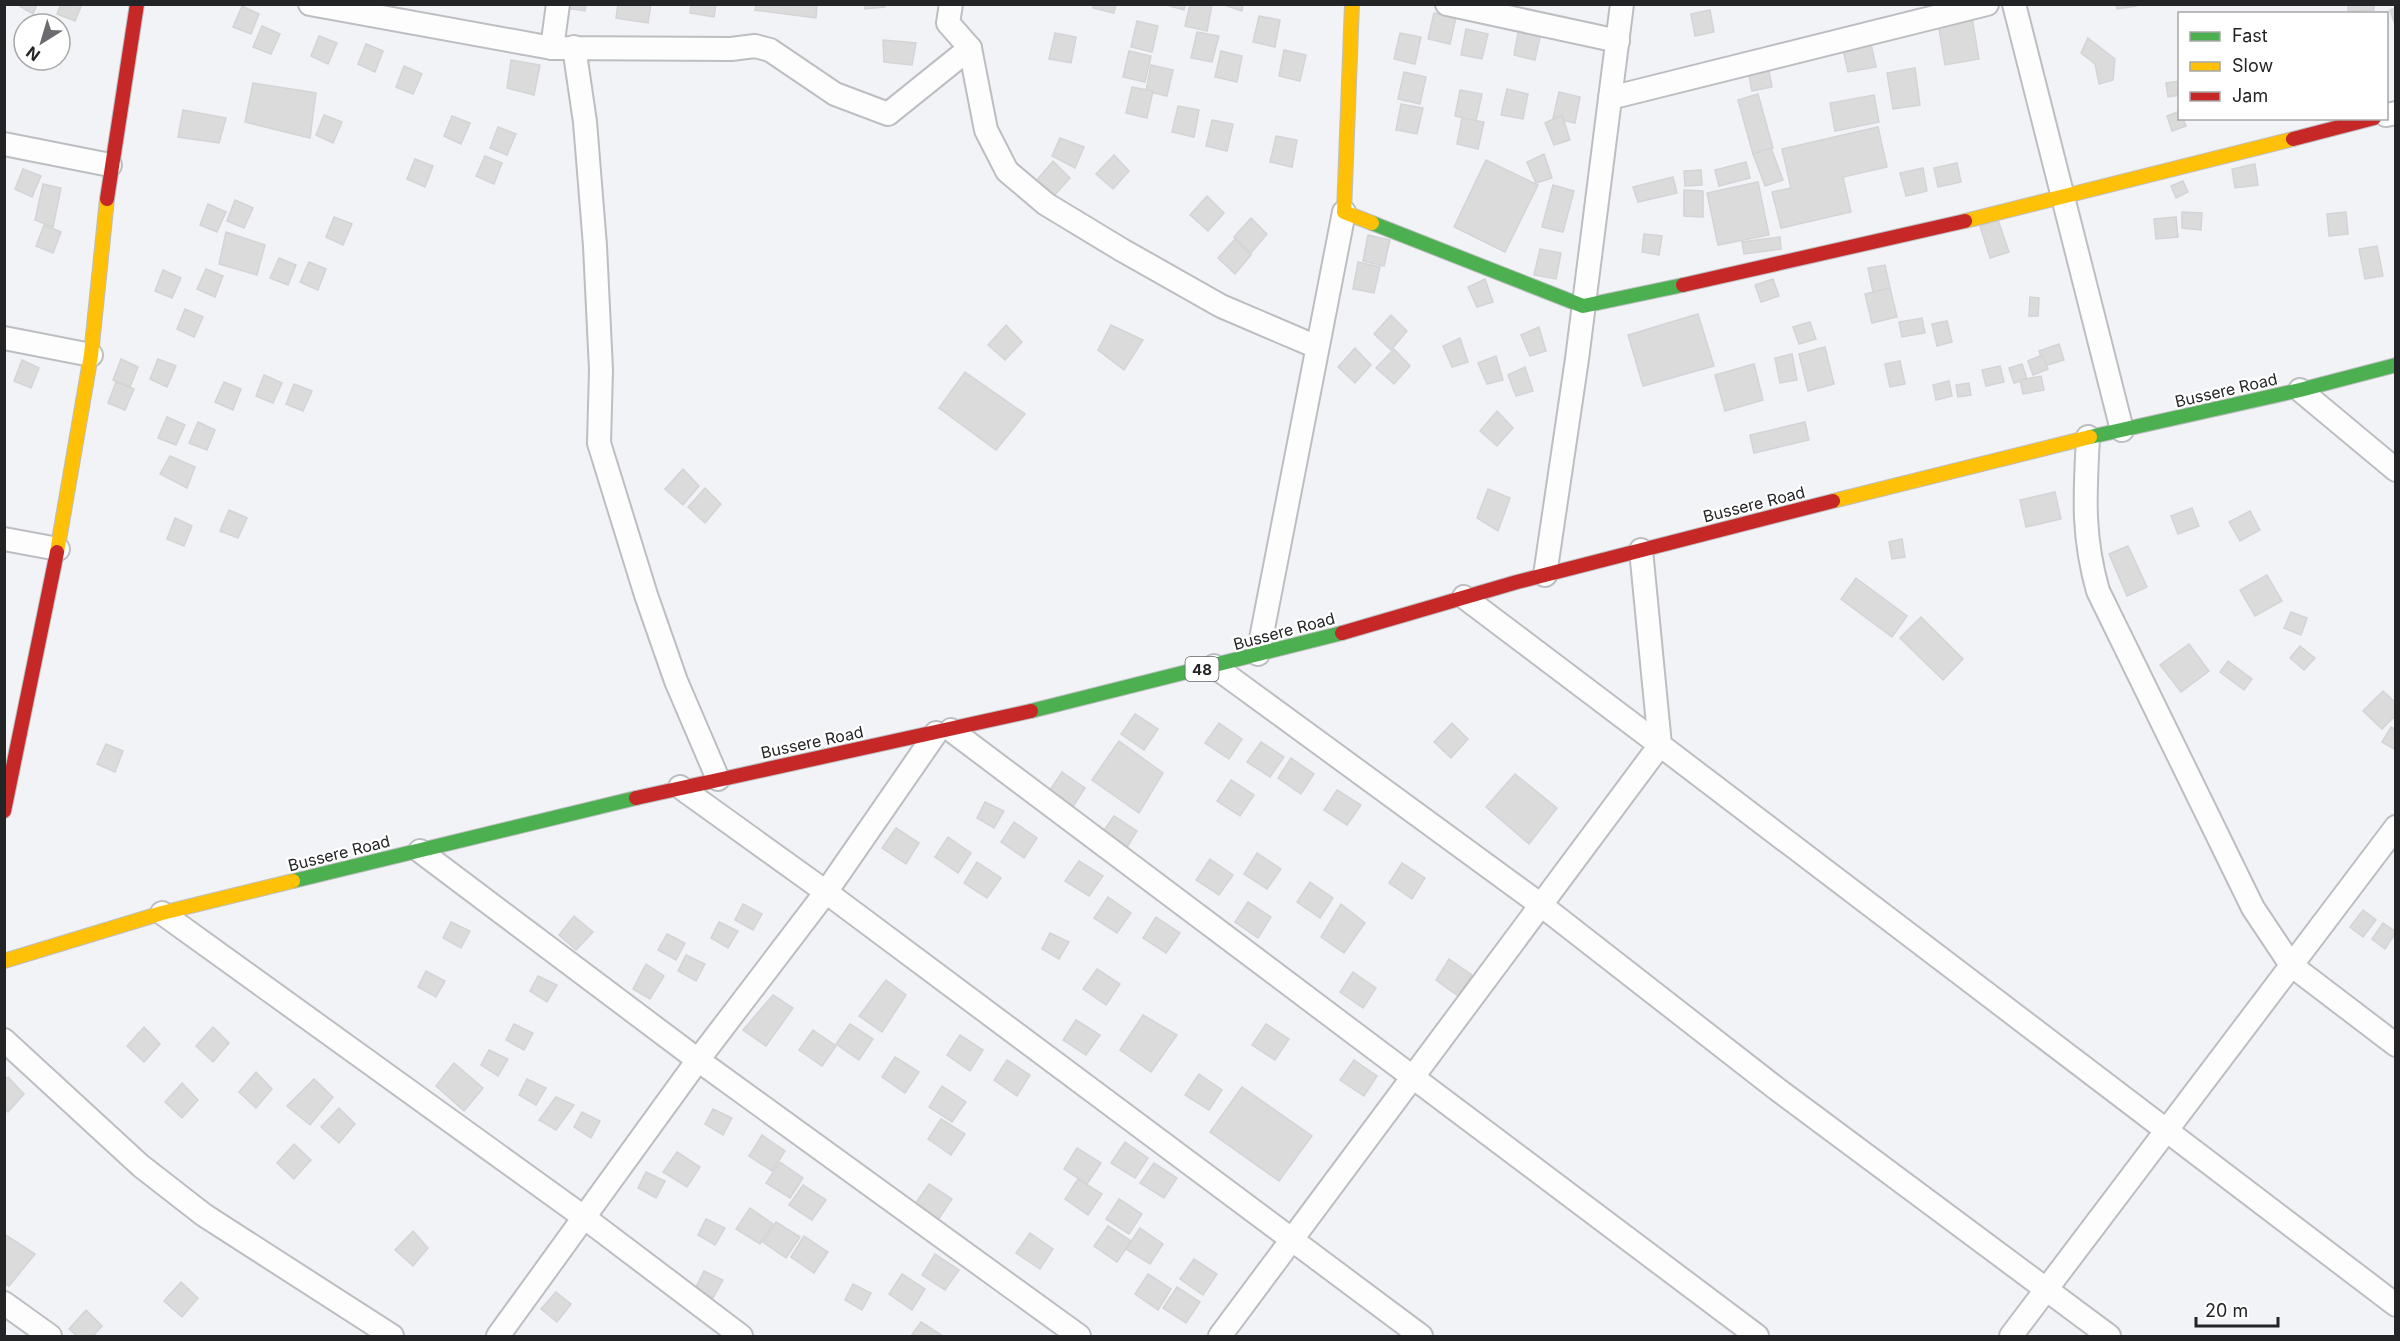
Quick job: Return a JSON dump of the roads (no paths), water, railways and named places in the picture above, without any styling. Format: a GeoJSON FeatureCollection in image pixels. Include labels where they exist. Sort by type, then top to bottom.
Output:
{"type":"FeatureCollection","features":[{"type":"Feature","properties":{"kind":"main road"},"geometry":{"type":"LineString","coordinates":[[4,810],[58,549],[91,356],[110,165],[137,4]]}},
{"type":"Feature","properties":{"kind":"main road"},"geometry":{"type":"LineString","coordinates":[[1352,4],[1344,212],[1584,306],[1811,258],[2063,198],[2366,120]]}},
{"type":"Feature","properties":{"kind":"main road","name":"Bussere Road"},"geometry":{"type":"LineString","coordinates":[[4,961],[162,913],[680,787],[943,732],[1214,666],[1641,549],[2088,437],[2300,390],[2396,365]]}},
{"type":"Feature","properties":{"kind":"street"},"geometry":{"type":"LineString","coordinates":[[310,4],[563,47],[731,49],[755,46],[770,50],[789,61],[834,94],[888,114],[970,48]]}},
{"type":"Feature","properties":{"kind":"street"},"geometry":{"type":"LineString","coordinates":[[558,4],[563,47],[585,122],[595,246],[601,370],[599,443],[646,595],[676,681],[718,779]]}},
{"type":"Feature","properties":{"kind":"street"},"geometry":{"type":"LineString","coordinates":[[951,4],[948,24],[970,48],[986,130],[1007,171],[1055,210],[1221,306],[1317,347]]}},
{"type":"Feature","properties":{"kind":"street"},"geometry":{"type":"LineString","coordinates":[[1447,4],[1618,41]]}},
{"type":"Feature","properties":{"kind":"street"},"geometry":{"type":"LineString","coordinates":[[1545,575],[1584,306],[1622,4]]}},
{"type":"Feature","properties":{"kind":"street"},"geometry":{"type":"LineString","coordinates":[[1610,98],[1987,4]]}},
{"type":"Feature","properties":{"kind":"street"},"geometry":{"type":"LineString","coordinates":[[2014,4],[2122,430]]}},
{"type":"Feature","properties":{"kind":"street"},"geometry":{"type":"LineString","coordinates":[[4,144],[110,165]]}},
{"type":"Feature","properties":{"kind":"street"},"geometry":{"type":"LineString","coordinates":[[1258,654],[1344,212]]}},
{"type":"Feature","properties":{"kind":"street"},"geometry":{"type":"LineString","coordinates":[[4,338],[91,356]]}},
{"type":"Feature","properties":{"kind":"street"},"geometry":{"type":"LineString","coordinates":[[2300,390],[2396,470]]}},
{"type":"Feature","properties":{"kind":"street"},"geometry":{"type":"LineString","coordinates":[[2088,437],[2084,526],[2098,591],[2253,908],[2291,965],[2396,1045]]}},
{"type":"Feature","properties":{"kind":"street"},"geometry":{"type":"LineString","coordinates":[[4,539],[58,549]]}},
{"type":"Feature","properties":{"kind":"street"},"geometry":{"type":"LineString","coordinates":[[1220,1336],[1660,745],[1641,549]]}},
{"type":"Feature","properties":{"kind":"street"},"geometry":{"type":"LineString","coordinates":[[1464,597],[2396,1305]]}},
{"type":"Feature","properties":{"kind":"street"},"geometry":{"type":"LineString","coordinates":[[1214,666],[1541,905],[1777,1089],[2109,1336]]}},
{"type":"Feature","properties":{"kind":"street"},"geometry":{"type":"LineString","coordinates":[[498,1336],[698,1059],[826,892],[943,732],[1413,1076],[1757,1336]]}},
{"type":"Feature","properties":{"kind":"street"},"geometry":{"type":"LineString","coordinates":[[680,787],[826,892],[1421,1336]]}},
{"type":"Feature","properties":{"kind":"street"},"geometry":{"type":"LineString","coordinates":[[2011,1336],[2396,827]]}},
{"type":"Feature","properties":{"kind":"street"},"geometry":{"type":"LineString","coordinates":[[420,850],[698,1059],[1079,1336]]}},
{"type":"Feature","properties":{"kind":"street"},"geometry":{"type":"LineString","coordinates":[[162,913],[585,1218],[741,1336]]}},
{"type":"Feature","properties":{"kind":"street"},"geometry":{"type":"LineString","coordinates":[[4,1040],[141,1166],[204,1215],[392,1336]]}},
{"type":"Feature","properties":{"kind":"street"},"geometry":{"type":"LineString","coordinates":[[4,1303],[50,1336]]}}]}
